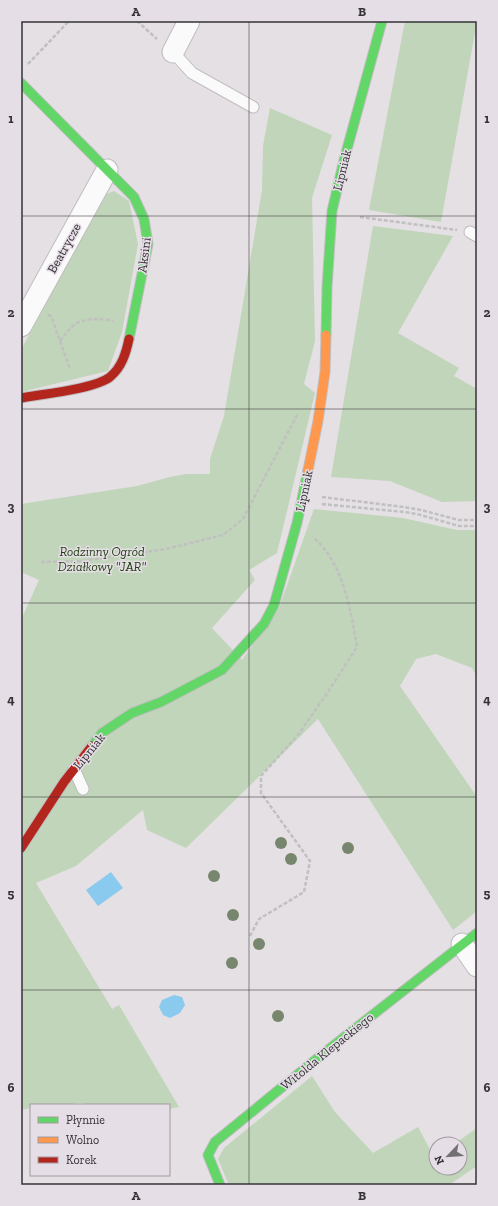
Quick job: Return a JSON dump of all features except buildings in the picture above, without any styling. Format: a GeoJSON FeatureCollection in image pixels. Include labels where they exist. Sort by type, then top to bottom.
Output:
{"type":"FeatureCollection","features":[{"type":"Feature","properties":{"kind":"street"},"geometry":{"type":"LineString","coordinates":[[173,52],[189,21]]}},
{"type":"Feature","properties":{"kind":"street","name":"Lipniak"},"geometry":{"type":"LineString","coordinates":[[21,848],[74,769],[102,733],[132,713],[161,702],[222,670],[264,624],[274,606],[303,498],[318,421],[325,372],[327,287],[332,210],[382,21]]}},
{"type":"Feature","properties":{"kind":"street","name":"Aksini"},"geometry":{"type":"LineString","coordinates":[[21,83],[134,197],[144,220],[148,244],[132,328],[124,359],[116,370],[110,377],[94,385],[21,398]]}},
{"type":"Feature","properties":{"kind":"street","name":"Beatrycze"},"geometry":{"type":"LineString","coordinates":[[21,326],[107,170]]}},
{"type":"Feature","properties":{"kind":"street"},"geometry":{"type":"LineString","coordinates":[[470,938],[477,966]]}},
{"type":"Feature","properties":{"kind":"street","name":"Witolda Klepackiego"},"geometry":{"type":"LineString","coordinates":[[220,1185],[208,1155],[215,1142],[319,1057],[470,938]]}},
{"type":"Feature","properties":{"kind":"lane"},"geometry":{"type":"LineString","coordinates":[[173,52],[192,74],[253,107]]}},
{"type":"Feature","properties":{"kind":"lane"},"geometry":{"type":"LineString","coordinates":[[74,769],[83,789]]}},
{"type":"Feature","properties":{"kind":"path"},"geometry":{"type":"LineString","coordinates":[[24,68],[69,21]]}},
{"type":"Feature","properties":{"kind":"path"},"geometry":{"type":"LineString","coordinates":[[136,21],[173,52]]}},
{"type":"Feature","properties":{"kind":"path"},"geometry":{"type":"LineString","coordinates":[[360,217],[473,234]]}},
{"type":"Feature","properties":{"kind":"path"},"geometry":{"type":"LineString","coordinates":[[33,305],[51,316],[73,377],[75,389]]}},
{"type":"Feature","properties":{"kind":"path"},"geometry":{"type":"LineString","coordinates":[[60,341],[67,331],[76,324],[89,320],[107,319],[132,328]]}},
{"type":"Feature","properties":{"kind":"path"},"geometry":{"type":"LineString","coordinates":[[41,562],[83,561],[166,549],[223,535],[243,519],[300,410]]}},
{"type":"Feature","properties":{"kind":"path"},"geometry":{"type":"LineString","coordinates":[[303,498],[404,507],[459,520],[477,520]]}},
{"type":"Feature","properties":{"kind":"path"},"geometry":{"type":"LineString","coordinates":[[303,498],[417,514],[459,526],[477,526]]}},
{"type":"Feature","properties":{"kind":"path"},"geometry":{"type":"LineString","coordinates":[[250,936],[259,919],[304,892],[310,861],[260,793],[261,776],[298,735],[357,647],[350,609],[340,574],[322,545],[297,523]]}},
{"type":"Feature","properties":{"kind":"green space"},"geometry":{"type":"Polygon","coordinates":[[[405,21],[477,21],[441,222],[369,210],[405,21]]]}},
{"type":"Feature","properties":{"kind":"green space","name":"Rodzinny Ogród Działkowy \"JAR\""},"geometry":{"type":"Polygon","coordinates":[[[270,108],[332,135],[312,198],[315,341],[304,384],[315,393],[277,553],[249,570],[255,580],[212,628],[242,660],[279,608],[314,509],[403,518],[457,530],[477,530],[477,677],[472,668],[436,654],[416,659],[400,686],[477,797],[477,911],[453,930],[318,719],[186,848],[147,830],[143,810],[76,866],[36,883],[112,1009],[119,1005],[179,1107],[170,1109],[170,1104],[80,1103],[30,1104],[30,1108],[21,1110],[21,620],[39,580],[21,572],[21,504],[137,486],[186,474],[210,474],[210,459],[224,416],[262,190],[263,146],[270,108]]]}},
{"type":"Feature","properties":{"kind":"green space"},"geometry":{"type":"Polygon","coordinates":[[[114,191],[129,201],[138,244],[122,332],[108,371],[21,392],[21,350],[104,195],[114,191]]]}},
{"type":"Feature","properties":{"kind":"green space"},"geometry":{"type":"Polygon","coordinates":[[[373,226],[453,236],[398,333],[459,368],[454,376],[477,389],[477,501],[442,502],[390,481],[331,477],[373,226]]]}},
{"type":"Feature","properties":{"kind":"green space"},"geometry":{"type":"Polygon","coordinates":[[[312,1076],[335,1112],[373,1153],[418,1127],[428,1146],[428,1176],[462,1176],[449,1185],[229,1185],[218,1159],[224,1148],[312,1076]]]}},
{"type":"Feature","properties":{"kind":"green space"},"geometry":{"type":"Polygon","coordinates":[[[477,1128],[477,1166],[468,1172],[468,1136],[466,1136],[477,1128]]]}},
{"type":"Feature","properties":{"kind":"water"},"geometry":{"type":"Polygon","coordinates":[[[111,872],[123,888],[98,906],[86,890],[111,872]]]}},
{"type":"Feature","properties":{"kind":"water"},"geometry":{"type":"Polygon","coordinates":[[[174,995],[182,997],[185,1005],[180,1013],[170,1018],[163,1015],[159,1007],[162,1000],[174,995]]]}},
{"type":"Feature","properties":{"kind":"traffic: fast"},"geometry":{"type":"LineString","coordinates":[[326,335],[327,287],[332,211],[344,160],[382,21]]}},
{"type":"Feature","properties":{"kind":"traffic: fast"},"geometry":{"type":"LineString","coordinates":[[21,83],[134,197],[144,219],[148,244],[129,339]]}},
{"type":"Feature","properties":{"kind":"traffic: fast"},"geometry":{"type":"LineString","coordinates":[[92,746],[102,733],[132,713],[161,702],[222,670],[264,624],[274,605],[297,523],[308,470]]}},
{"type":"Feature","properties":{"kind":"traffic: fast"},"geometry":{"type":"LineString","coordinates":[[220,1185],[208,1155],[215,1142],[319,1057],[477,933]]}},
{"type":"Feature","properties":{"kind":"traffic: slow"},"geometry":{"type":"LineString","coordinates":[[308,470],[318,421],[325,372],[326,335]]}},
{"type":"Feature","properties":{"kind":"traffic: jam"},"geometry":{"type":"LineString","coordinates":[[21,398],[81,388],[103,381],[110,377],[118,369],[125,355],[129,339]]}},
{"type":"Feature","properties":{"kind":"traffic: jam"},"geometry":{"type":"LineString","coordinates":[[21,848],[64,782],[92,746]]}}]}
